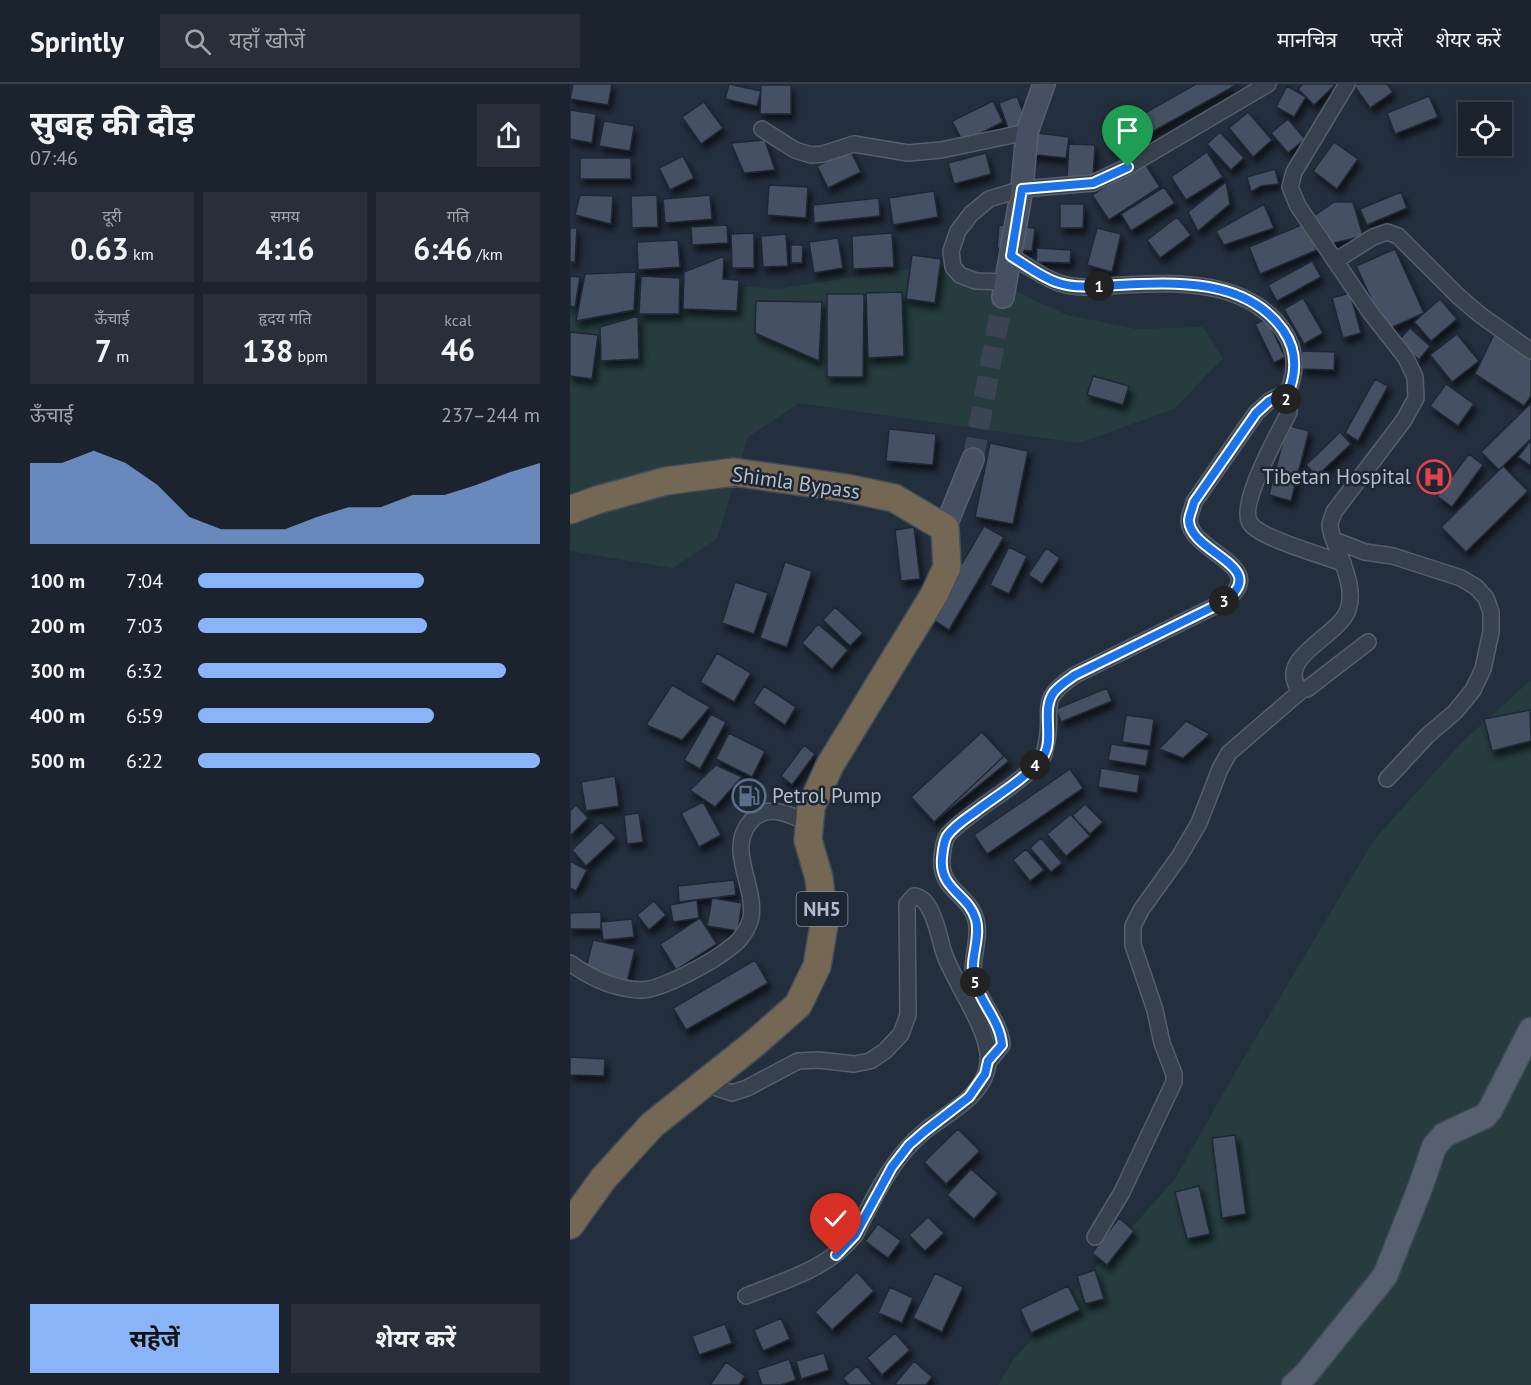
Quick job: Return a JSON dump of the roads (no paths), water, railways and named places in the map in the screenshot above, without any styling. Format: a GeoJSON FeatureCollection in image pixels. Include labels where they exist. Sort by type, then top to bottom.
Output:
{"type":"FeatureCollection","features":[{"type":"Feature","properties":{"kind":"highway","name":"Shimla Bypass"},"geometry":{"type":"LineString","coordinates":[[570,510],[666,481],[734,472],[846,488],[894,498],[945,528]]}},
{"type":"Feature","properties":{"kind":"highway","name":"NH5"},"geometry":{"type":"LineString","coordinates":[[570,1225],[603,1179],[652,1125],[755,1043],[798,1005],[817,966],[824,925],[819,878],[808,840],[811,807],[830,765],[934,595],[947,567],[945,528]]}},
{"type":"Feature","properties":{"kind":"main road"},"geometry":{"type":"LineString","coordinates":[[1005,289],[1022,189],[1027,132],[1044,84]]}},
{"type":"Feature","properties":{"kind":"main road"},"geometry":{"type":"LineString","coordinates":[[945,528],[974,459]]}},
{"type":"Feature","properties":{"kind":"main road"},"geometry":{"type":"LineString","coordinates":[[1294,1385],[1306,1374],[1385,1276],[1434,1147],[1444,1135],[1485,1116],[1490,1110],[1531,1030]]}},
{"type":"Feature","properties":{"kind":"street"},"geometry":{"type":"LineString","coordinates":[[1005,289],[960,275],[953,267],[951,251],[958,231],[971,214],[989,199],[1022,189],[1093,183],[1128,167],[1268,84]]}},
{"type":"Feature","properties":{"kind":"street"},"geometry":{"type":"LineString","coordinates":[[1302,690],[1292,675],[1295,666],[1302,656],[1343,619],[1348,609],[1349,585],[1330,526],[1334,512],[1404,420],[1416,398],[1415,377],[1406,358],[1370,312],[1335,261],[1298,206],[1290,187],[1294,172],[1347,84]]}},
{"type":"Feature","properties":{"kind":"street"},"geometry":{"type":"LineString","coordinates":[[762,129],[795,150],[811,155],[823,154],[854,144],[908,153],[941,150],[1027,132]]}},
{"type":"Feature","properties":{"kind":"street"},"geometry":{"type":"LineString","coordinates":[[1335,261],[1373,237],[1387,232],[1398,236],[1457,295],[1479,314],[1531,351]]}},
{"type":"Feature","properties":{"kind":"street"},"geometry":{"type":"LineString","coordinates":[[1011,256],[1060,284],[1090,287],[1140,284],[1196,285],[1234,292],[1255,303],[1273,317],[1287,337],[1291,349],[1294,380],[1286,399],[1289,412],[1257,477],[1248,502],[1249,523],[1258,531],[1271,537],[1343,563]]}},
{"type":"Feature","properties":{"kind":"street"},"geometry":{"type":"LineString","coordinates":[[988,1061],[1002,1045],[1001,1032],[980,995],[974,978],[976,919],[969,906],[949,885],[943,875],[943,844],[959,824],[1030,770],[1044,756],[1048,706],[1052,694],[1062,685],[1075,675],[1235,594],[1240,583],[1239,575],[1233,566],[1200,541],[1192,531],[1189,520],[1194,502],[1256,413],[1269,401],[1279,396],[1286,399]]}},
{"type":"Feature","properties":{"kind":"street"},"geometry":{"type":"LineString","coordinates":[[1334,540],[1365,552],[1393,556],[1461,578],[1476,587],[1486,598],[1491,612],[1491,632],[1483,669],[1473,690],[1455,712],[1428,735],[1387,779]]}},
{"type":"Feature","properties":{"kind":"street"},"geometry":{"type":"LineString","coordinates":[[1095,1237],[1122,1192],[1174,1082],[1174,1074],[1158,1031],[1155,1010],[1133,945],[1133,926],[1141,910],[1179,857],[1199,823],[1229,753],[1302,690],[1307,689],[1368,642]]}},
{"type":"Feature","properties":{"kind":"street"},"geometry":{"type":"LineString","coordinates":[[570,963],[597,981],[623,988],[643,990],[657,988],[693,970],[732,947],[746,931],[751,918],[751,900],[739,843],[744,829],[757,815],[769,810],[780,811],[809,823]]}},
{"type":"Feature","properties":{"kind":"street"},"geometry":{"type":"LineString","coordinates":[[702,1083],[732,1093],[747,1089],[798,1061],[818,1060],[854,1064],[870,1061],[885,1051],[901,1034],[908,1015],[907,904],[914,896],[922,899],[933,918],[945,956],[985,1042],[988,1061],[985,1074],[969,1097],[909,1145],[892,1167],[855,1235],[847,1245],[825,1263],[746,1296]]}},
{"type":"Feature","properties":{"kind":"tunnel"},"geometry":{"type":"LineString","coordinates":[[973,459],[1003,297]]}},
{"type":"Feature","properties":{"kind":"place","name":"Tibetan Hospital"},"geometry":{"type":"Point","coordinates":[1434,477]}},
{"type":"Feature","properties":{"kind":"place","name":"Petrol Pump"},"geometry":{"type":"Point","coordinates":[749,796]}}]}
